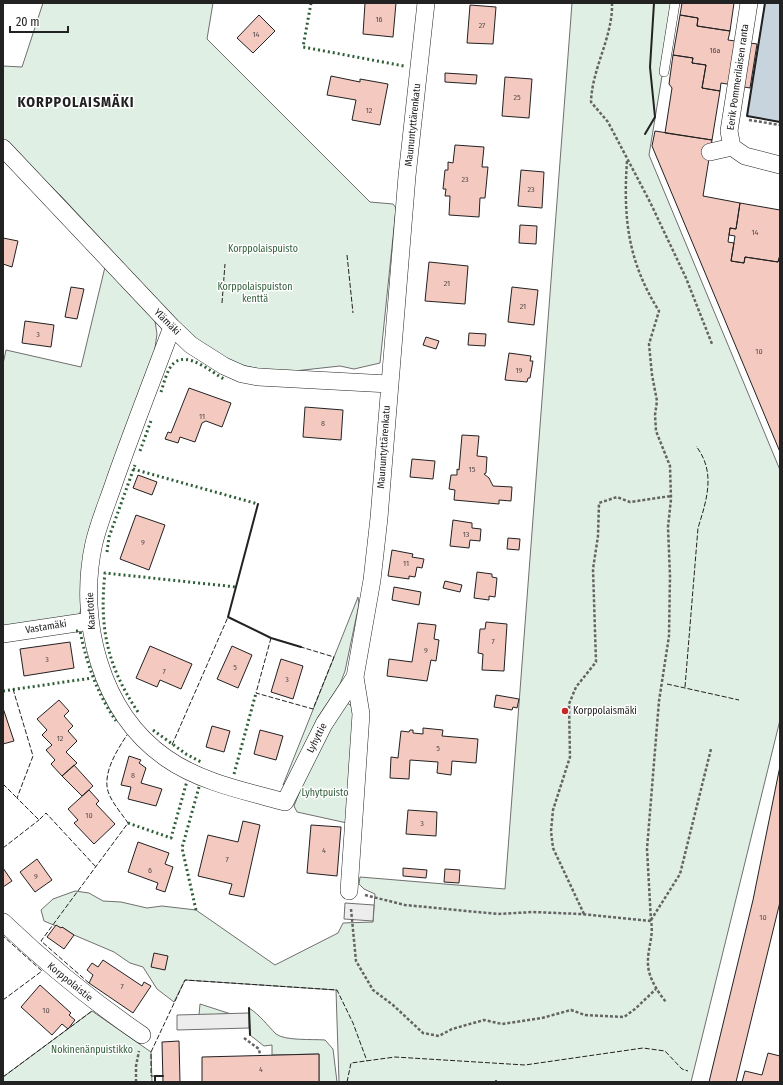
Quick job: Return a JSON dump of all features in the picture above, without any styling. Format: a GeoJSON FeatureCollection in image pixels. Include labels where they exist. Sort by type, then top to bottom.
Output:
{"type":"FeatureCollection","features":[{"type":"Feature","properties":{"kind":"street","name":"Maununtyttärenkatu"},"geometry":{"type":"LineString","coordinates":[[349,891],[361,714],[354,677],[372,580],[379,518],[407,176],[426,3]]}},
{"type":"Feature","properties":{"kind":"street","name":"Eerik Pommerilaisen ranta"},"geometry":{"type":"LineString","coordinates":[[732,147],[729,131],[749,3]]}},
{"type":"Feature","properties":{"kind":"street"},"geometry":{"type":"LineString","coordinates":[[710,152],[732,147],[745,156],[780,165]]}},
{"type":"Feature","properties":{"kind":"street","name":"Ylämäki"},"geometry":{"type":"LineString","coordinates":[[3,148],[172,327],[207,357],[242,374],[274,379],[389,384]]}},
{"type":"Feature","properties":{"kind":"street","name":"Kaartotie"},"geometry":{"type":"LineString","coordinates":[[172,327],[128,445],[94,544],[91,563],[90,621],[101,669],[108,686],[129,721],[149,743],[166,758],[196,775],[285,802]]}},
{"type":"Feature","properties":{"kind":"street","name":"Vastamäki"},"geometry":{"type":"LineString","coordinates":[[3,634],[90,621]]}},
{"type":"Feature","properties":{"kind":"street","name":"Lyhyttie"},"geometry":{"type":"LineString","coordinates":[[285,802],[324,724],[354,677]]}},
{"type":"Feature","properties":{"kind":"street","name":"Korppolaistie"},"geometry":{"type":"LineString","coordinates":[[3,922],[77,989],[142,1035]]}},
{"type":"Feature","properties":{"kind":"lane"},"geometry":{"type":"LineString","coordinates":[[664,72],[675,3]]}},
{"type":"Feature","properties":{"kind":"path"},"geometry":{"type":"LineString","coordinates":[[612,3],[606,39],[591,84],[591,102],[608,122],[627,161],[650,202],[686,278],[712,344]]}},
{"type":"Feature","properties":{"kind":"path"},"geometry":{"type":"LineString","coordinates":[[758,122],[780,125]]}},
{"type":"Feature","properties":{"kind":"path"},"geometry":{"type":"LineString","coordinates":[[627,161],[625,197],[628,231],[636,265],[646,290],[659,311],[650,344],[652,375],[657,401],[655,415],[656,431],[670,466],[671,496],[668,527],[670,576],[669,636],[659,701],[647,849],[651,921],[653,932],[648,966],[656,989],[666,1002]]}},
{"type":"Feature","properties":{"kind":"path"},"geometry":{"type":"LineString","coordinates":[[584,914],[553,848],[551,831],[553,810],[570,757],[569,704],[576,687],[596,662],[593,569],[598,536],[599,503],[617,497],[630,502],[671,496]]}},
{"type":"Feature","properties":{"kind":"path"},"geometry":{"type":"LineString","coordinates":[[651,921],[680,874],[711,749]]}},
{"type":"Feature","properties":{"kind":"path"},"geometry":{"type":"LineString","coordinates":[[651,921],[584,914],[533,912],[498,914],[412,906],[349,891],[356,961],[373,990],[393,1005],[423,1033],[439,1036],[452,1029],[484,1020],[502,1024],[542,1018],[571,1010],[585,1015],[624,1017],[635,1009],[656,989]]}},
{"type":"Feature","properties":{"kind":"path"},"geometry":{"type":"LineString","coordinates":[[244,1038],[259,1049],[260,1055]]}},
{"type":"Feature","properties":{"kind":"path"},"geometry":{"type":"LineString","coordinates":[[136,1066],[136,1082]]}},
{"type":"Feature","properties":{"kind":"green space","name":"Korppolaispuisto"},"geometry":{"type":"Polygon","coordinates":[[[43,3],[213,3],[207,39],[370,202],[393,204],[396,208],[380,363],[354,369],[340,366],[276,373],[233,363],[193,338],[61,196],[3,140],[3,66],[22,67],[43,3]]]}},
{"type":"Feature","properties":{"kind":"green space"},"geometry":{"type":"Polygon","coordinates":[[[572,3],[674,3],[649,155],[780,470],[780,720],[691,1082],[339,1082],[336,990],[185,980],[174,1002],[157,989],[143,967],[130,963],[114,952],[74,935],[62,927],[61,928],[44,921],[41,910],[53,899],[75,891],[89,893],[103,901],[121,902],[147,908],[162,906],[196,910],[275,965],[338,933],[343,923],[373,922],[375,894],[364,889],[359,884],[360,877],[505,889],[572,3]]]}},
{"type":"Feature","properties":{"kind":"green space"},"geometry":{"type":"Polygon","coordinates":[[[105,267],[155,321],[157,334],[154,355],[79,616],[3,627],[3,364],[6,350],[81,367],[105,267]]]}},
{"type":"Feature","properties":{"kind":"green space"},"geometry":{"type":"Polygon","coordinates":[[[358,597],[359,604],[345,671],[340,684],[318,717],[289,779],[283,785],[358,597]]]}},
{"type":"Feature","properties":{"kind":"green space","name":"Lyhytpuisto"},"geometry":{"type":"Polygon","coordinates":[[[347,703],[354,707],[347,823],[297,812],[294,806],[309,768],[329,727],[347,703]]]}},
{"type":"Feature","properties":{"kind":"green space"},"geometry":{"type":"Polygon","coordinates":[[[200,1004],[231,1014],[199,1015],[200,1004]]]}},
{"type":"Feature","properties":{"kind":"green space"},"geometry":{"type":"Polygon","coordinates":[[[249,1008],[280,1036],[292,1039],[325,1040],[333,1049],[337,1082],[319,1082],[319,1054],[272,1055],[272,1045],[264,1046],[250,1035],[249,1008]]]}},
{"type":"Feature","properties":{"kind":"green space","name":"Nokinenänpuistikko"},"geometry":{"type":"Polygon","coordinates":[[[92,1011],[151,1052],[152,1082],[3,1082],[3,1077],[92,1011]]]}},
{"type":"Feature","properties":{"kind":"shaded area"},"geometry":{"type":"Polygon","coordinates":[[[765,3],[780,3],[780,122],[747,116],[765,3]]]}},
{"type":"Feature","properties":{"kind":"shaded area"},"geometry":{"type":"Polygon","coordinates":[[[345,903],[374,905],[373,921],[344,919],[345,903]]]}},
{"type":"Feature","properties":{"kind":"shaded area"},"geometry":{"type":"Polygon","coordinates":[[[249,1013],[249,1028],[177,1030],[177,1015],[249,1013]]]}},
{"type":"Feature","properties":{"kind":"building"},"geometry":{"type":"Polygon","coordinates":[[[365,3],[396,3],[393,37],[363,34],[365,3]]]}},
{"type":"Feature","properties":{"kind":"building"},"geometry":{"type":"Polygon","coordinates":[[[682,3],[734,3],[730,31],[697,26],[698,18],[680,15],[682,3]]]}},
{"type":"Feature","properties":{"kind":"building"},"geometry":{"type":"Polygon","coordinates":[[[470,5],[496,7],[493,44],[467,43],[470,5]]]}},
{"type":"Feature","properties":{"kind":"building"},"geometry":{"type":"Polygon","coordinates":[[[259,15],[275,31],[253,53],[237,38],[259,15]]]}},
{"type":"Feature","properties":{"kind":"building"},"geometry":{"type":"Polygon","coordinates":[[[680,15],[698,18],[697,26],[730,31],[728,40],[757,44],[750,88],[721,83],[720,91],[702,88],[706,65],[692,63],[693,58],[673,55],[680,15]]]}},
{"type":"Feature","properties":{"kind":"building"},"geometry":{"type":"Polygon","coordinates":[[[673,55],[693,58],[692,63],[706,65],[702,88],[720,91],[712,140],[665,133],[672,88],[669,84],[673,55]]]}},
{"type":"Feature","properties":{"kind":"building"},"geometry":{"type":"Polygon","coordinates":[[[445,73],[477,75],[476,84],[445,82],[445,73]]]}},
{"type":"Feature","properties":{"kind":"building"},"geometry":{"type":"Polygon","coordinates":[[[331,76],[360,82],[360,79],[388,84],[380,125],[352,120],[356,100],[327,95],[331,76]]]}},
{"type":"Feature","properties":{"kind":"building"},"geometry":{"type":"Polygon","coordinates":[[[505,77],[532,79],[529,118],[502,116],[505,77]]]}},
{"type":"Feature","properties":{"kind":"building"},"geometry":{"type":"Polygon","coordinates":[[[655,131],[712,140],[703,196],[740,203],[736,229],[730,228],[728,242],[734,243],[731,261],[744,263],[745,257],[778,262],[780,255],[780,452],[652,146],[655,131]]]}},
{"type":"Feature","properties":{"kind":"building"},"geometry":{"type":"Polygon","coordinates":[[[455,145],[484,147],[482,167],[488,167],[485,198],[480,198],[479,217],[449,215],[450,196],[445,196],[446,189],[443,189],[445,170],[448,170],[448,162],[453,163],[455,145]]]}},
{"type":"Feature","properties":{"kind":"building"},"geometry":{"type":"Polygon","coordinates":[[[521,170],[544,172],[542,208],[518,206],[521,170]]]}},
{"type":"Feature","properties":{"kind":"building"},"geometry":{"type":"Polygon","coordinates":[[[740,203],[780,210],[780,255],[778,262],[745,257],[744,263],[731,261],[735,236],[729,235],[730,228],[736,229],[740,203]]]}},
{"type":"Feature","properties":{"kind":"building"},"geometry":{"type":"Polygon","coordinates":[[[520,225],[537,226],[536,244],[519,243],[520,225]]]}},
{"type":"Feature","properties":{"kind":"building"},"geometry":{"type":"Polygon","coordinates":[[[3,238],[18,241],[12,267],[3,264],[3,238]]]}},
{"type":"Feature","properties":{"kind":"building"},"geometry":{"type":"Polygon","coordinates":[[[429,262],[468,266],[465,304],[425,301],[429,262]]]}},
{"type":"Feature","properties":{"kind":"building"},"geometry":{"type":"Polygon","coordinates":[[[71,287],[84,289],[77,319],[65,317],[71,287]]]}},
{"type":"Feature","properties":{"kind":"building"},"geometry":{"type":"Polygon","coordinates":[[[512,287],[538,290],[534,325],[508,322],[512,287]]]}},
{"type":"Feature","properties":{"kind":"building"},"geometry":{"type":"Polygon","coordinates":[[[25,321],[54,325],[51,347],[22,343],[25,321]]]}},
{"type":"Feature","properties":{"kind":"building"},"geometry":{"type":"Polygon","coordinates":[[[469,333],[486,334],[485,346],[468,345],[469,333]]]}},
{"type":"Feature","properties":{"kind":"building"},"geometry":{"type":"Polygon","coordinates":[[[426,337],[439,341],[436,349],[423,345],[426,337]]]}},
{"type":"Feature","properties":{"kind":"building"},"geometry":{"type":"Polygon","coordinates":[[[509,353],[531,356],[530,361],[533,361],[530,378],[528,378],[527,382],[505,380],[509,353]]]}},
{"type":"Feature","properties":{"kind":"building"},"geometry":{"type":"Polygon","coordinates":[[[189,388],[231,403],[222,427],[206,421],[202,423],[195,442],[180,437],[178,443],[165,439],[168,432],[171,433],[189,388]]]}},
{"type":"Feature","properties":{"kind":"building"},"geometry":{"type":"Polygon","coordinates":[[[305,407],[343,410],[341,440],[303,437],[305,407]]]}},
{"type":"Feature","properties":{"kind":"building"},"geometry":{"type":"Polygon","coordinates":[[[462,435],[479,436],[477,456],[487,457],[486,473],[484,474],[489,478],[493,486],[512,487],[511,501],[499,500],[499,504],[454,500],[455,490],[449,489],[451,475],[457,475],[457,469],[459,470],[462,435]]]}},
{"type":"Feature","properties":{"kind":"building"},"geometry":{"type":"Polygon","coordinates":[[[412,459],[435,461],[433,479],[410,477],[412,459]]]}},
{"type":"Feature","properties":{"kind":"building"},"geometry":{"type":"Polygon","coordinates":[[[138,475],[157,482],[152,495],[133,488],[138,475]]]}},
{"type":"Feature","properties":{"kind":"building"},"geometry":{"type":"Polygon","coordinates":[[[136,515],[165,525],[149,570],[120,559],[136,515]]]}},
{"type":"Feature","properties":{"kind":"building"},"geometry":{"type":"Polygon","coordinates":[[[453,520],[472,523],[472,528],[481,529],[480,541],[470,540],[469,548],[450,546],[453,520]]]}},
{"type":"Feature","properties":{"kind":"building"},"geometry":{"type":"Polygon","coordinates":[[[508,538],[520,539],[519,550],[507,549],[508,538]]]}},
{"type":"Feature","properties":{"kind":"building"},"geometry":{"type":"Polygon","coordinates":[[[392,550],[413,554],[412,557],[424,559],[422,568],[417,567],[415,577],[409,576],[409,579],[388,576],[392,550]]]}},
{"type":"Feature","properties":{"kind":"building"},"geometry":{"type":"Polygon","coordinates":[[[477,572],[492,574],[492,577],[497,578],[495,597],[489,596],[489,600],[474,598],[477,572]]]}},
{"type":"Feature","properties":{"kind":"building"},"geometry":{"type":"Polygon","coordinates":[[[445,581],[462,585],[460,592],[443,588],[445,581]]]}},
{"type":"Feature","properties":{"kind":"building"},"geometry":{"type":"Polygon","coordinates":[[[394,587],[421,592],[419,605],[392,600],[394,587]]]}},
{"type":"Feature","properties":{"kind":"building"},"geometry":{"type":"Polygon","coordinates":[[[486,622],[507,624],[504,671],[482,670],[483,654],[478,653],[480,629],[485,629],[486,622]]]}},
{"type":"Feature","properties":{"kind":"building"},"geometry":{"type":"Polygon","coordinates":[[[418,623],[436,625],[434,639],[439,640],[436,661],[431,660],[427,681],[387,676],[389,659],[412,662],[418,623]]]}},
{"type":"Feature","properties":{"kind":"building"},"geometry":{"type":"Polygon","coordinates":[[[70,642],[74,668],[24,676],[20,649],[70,642]]]}},
{"type":"Feature","properties":{"kind":"building"},"geometry":{"type":"Polygon","coordinates":[[[150,646],[192,664],[181,689],[160,680],[157,687],[136,678],[150,646]]]}},
{"type":"Feature","properties":{"kind":"building"},"geometry":{"type":"Polygon","coordinates":[[[232,646],[252,655],[238,688],[217,679],[232,646]]]}},
{"type":"Feature","properties":{"kind":"building"},"geometry":{"type":"Polygon","coordinates":[[[281,659],[303,666],[293,699],[271,692],[281,659]]]}},
{"type":"Feature","properties":{"kind":"building"},"geometry":{"type":"Polygon","coordinates":[[[496,695],[519,699],[517,708],[513,707],[512,710],[494,707],[496,695]]]}},
{"type":"Feature","properties":{"kind":"building"},"geometry":{"type":"Polygon","coordinates":[[[59,700],[69,711],[64,716],[73,726],[68,731],[77,741],[66,752],[77,763],[62,776],[51,764],[55,760],[46,750],[52,745],[42,735],[47,730],[37,719],[59,700]]]}},
{"type":"Feature","properties":{"kind":"building"},"geometry":{"type":"Polygon","coordinates":[[[3,708],[14,741],[3,744],[3,708]]]}},
{"type":"Feature","properties":{"kind":"building"},"geometry":{"type":"Polygon","coordinates":[[[212,726],[230,731],[224,752],[206,747],[212,726]]]}},
{"type":"Feature","properties":{"kind":"building"},"geometry":{"type":"Polygon","coordinates":[[[423,728],[443,730],[442,736],[478,739],[476,763],[452,761],[451,775],[437,773],[438,762],[410,760],[409,779],[390,778],[391,757],[398,758],[401,731],[409,732],[410,730],[413,730],[413,733],[423,734],[423,728]]]}},
{"type":"Feature","properties":{"kind":"building"},"geometry":{"type":"Polygon","coordinates":[[[260,730],[283,736],[276,760],[254,754],[260,730]]]}},
{"type":"Feature","properties":{"kind":"building"},"geometry":{"type":"Polygon","coordinates":[[[129,756],[141,760],[139,763],[146,768],[141,783],[162,789],[156,806],[128,799],[131,787],[121,785],[129,756]]]}},
{"type":"Feature","properties":{"kind":"building"},"geometry":{"type":"Polygon","coordinates":[[[74,765],[93,786],[82,796],[62,776],[74,765]]]}},
{"type":"Feature","properties":{"kind":"building"},"geometry":{"type":"Polygon","coordinates":[[[780,766],[780,902],[736,1082],[709,1082],[753,900],[780,766]]]}},
{"type":"Feature","properties":{"kind":"building"},"geometry":{"type":"Polygon","coordinates":[[[89,790],[99,801],[96,804],[115,824],[94,844],[74,823],[78,820],[68,809],[89,790]]]}},
{"type":"Feature","properties":{"kind":"building"},"geometry":{"type":"Polygon","coordinates":[[[408,810],[437,812],[436,836],[406,834],[408,810]]]}},
{"type":"Feature","properties":{"kind":"building"},"geometry":{"type":"Polygon","coordinates":[[[243,821],[260,825],[244,897],[229,894],[232,884],[198,876],[208,835],[238,842],[243,821]]]}},
{"type":"Feature","properties":{"kind":"building"},"geometry":{"type":"Polygon","coordinates":[[[311,825],[341,827],[337,876],[307,873],[311,825]]]}},
{"type":"Feature","properties":{"kind":"building"},"geometry":{"type":"Polygon","coordinates":[[[138,842],[169,853],[165,864],[173,867],[165,892],[156,889],[158,883],[128,872],[138,842]]]}},
{"type":"Feature","properties":{"kind":"building"},"geometry":{"type":"Polygon","coordinates":[[[37,859],[52,880],[35,892],[20,872],[37,859]]]}},
{"type":"Feature","properties":{"kind":"building"},"geometry":{"type":"Polygon","coordinates":[[[3,868],[12,881],[3,887],[3,868]]]}},
{"type":"Feature","properties":{"kind":"building"},"geometry":{"type":"Polygon","coordinates":[[[403,868],[427,870],[426,878],[403,876],[403,868]]]}},
{"type":"Feature","properties":{"kind":"building"},"geometry":{"type":"Polygon","coordinates":[[[445,869],[460,870],[459,883],[444,882],[445,869]]]}},
{"type":"Feature","properties":{"kind":"building"},"geometry":{"type":"Polygon","coordinates":[[[56,925],[74,935],[64,949],[47,937],[56,925]]]}},
{"type":"Feature","properties":{"kind":"building"},"geometry":{"type":"Polygon","coordinates":[[[154,953],[168,956],[165,970],[151,967],[154,953]]]}},
{"type":"Feature","properties":{"kind":"building"},"geometry":{"type":"Polygon","coordinates":[[[103,960],[142,986],[144,982],[151,986],[133,1013],[89,983],[93,975],[87,970],[92,963],[98,967],[103,960]]]}},
{"type":"Feature","properties":{"kind":"building"},"geometry":{"type":"Polygon","coordinates":[[[40,985],[71,1013],[69,1015],[75,1020],[68,1029],[62,1024],[52,1035],[21,1007],[40,985]]]}},
{"type":"Feature","properties":{"kind":"building"},"geometry":{"type":"Polygon","coordinates":[[[179,1041],[180,1082],[163,1082],[162,1042],[179,1041]]]}},
{"type":"Feature","properties":{"kind":"building"},"geometry":{"type":"Polygon","coordinates":[[[768,1053],[780,1056],[780,1082],[742,1082],[745,1071],[762,1075],[768,1053]]]}},
{"type":"Feature","properties":{"kind":"building"},"geometry":{"type":"Polygon","coordinates":[[[319,1054],[319,1082],[202,1082],[202,1057],[319,1054]]]}},
{"type":"Feature","properties":{"kind":"hedge"},"geometry":{"type":"LineString","coordinates":[[311,3],[303,47],[404,66]]}},
{"type":"Feature","properties":{"kind":"hedge"},"geometry":{"type":"LineString","coordinates":[[161,392],[169,369],[174,363],[180,360],[186,359],[193,361],[224,379]]}},
{"type":"Feature","properties":{"kind":"hedge"},"geometry":{"type":"LineString","coordinates":[[140,451],[152,418]]}},
{"type":"Feature","properties":{"kind":"hedge"},"geometry":{"type":"LineString","coordinates":[[107,552],[109,537],[135,465]]}},
{"type":"Feature","properties":{"kind":"hedge"},"geometry":{"type":"LineString","coordinates":[[133,469],[258,504]]}},
{"type":"Feature","properties":{"kind":"hedge"},"geometry":{"type":"LineString","coordinates":[[138,712],[127,695],[119,678],[112,662],[108,646],[103,611],[105,573],[236,587]]}},
{"type":"Feature","properties":{"kind":"hedge"},"geometry":{"type":"LineString","coordinates":[[76,631],[80,631],[86,655],[98,689],[116,721]]}},
{"type":"Feature","properties":{"kind":"hedge"},"geometry":{"type":"LineString","coordinates":[[3,691],[92,678]]}},
{"type":"Feature","properties":{"kind":"hedge"},"geometry":{"type":"LineString","coordinates":[[234,774],[256,693]]}},
{"type":"Feature","properties":{"kind":"hedge"},"geometry":{"type":"LineString","coordinates":[[153,730],[186,754],[201,762]]}},
{"type":"Feature","properties":{"kind":"hedge"},"geometry":{"type":"LineString","coordinates":[[128,823],[171,838],[187,781]]}},
{"type":"Feature","properties":{"kind":"hedge"},"geometry":{"type":"LineString","coordinates":[[196,910],[182,848],[199,787]]}},
{"type":"Feature","properties":{"kind":"fence"},"geometry":{"type":"LineString","coordinates":[[347,255],[353,313]]}},
{"type":"Feature","properties":{"kind":"fence"},"geometry":{"type":"LineString","coordinates":[[222,303],[225,264]]}},
{"type":"Feature","properties":{"kind":"fence"},"geometry":{"type":"LineString","coordinates":[[685,687],[698,528],[707,496],[708,486],[706,466],[696,446]]}},
{"type":"Feature","properties":{"kind":"fence"},"geometry":{"type":"LineString","coordinates":[[172,745],[228,617]]}},
{"type":"Feature","properties":{"kind":"fence"},"geometry":{"type":"LineString","coordinates":[[271,638],[256,693],[313,709],[334,657],[301,647]]}},
{"type":"Feature","properties":{"kind":"fence"},"geometry":{"type":"LineString","coordinates":[[667,684],[739,700]]}},
{"type":"Feature","properties":{"kind":"fence"},"geometry":{"type":"LineString","coordinates":[[13,689],[33,756],[17,798],[39,820],[46,813],[96,867]]}},
{"type":"Feature","properties":{"kind":"fence"},"geometry":{"type":"LineString","coordinates":[[89,983],[41,941],[128,823],[113,801],[107,787],[107,779],[111,763],[127,735]]}},
{"type":"Feature","properties":{"kind":"fence"},"geometry":{"type":"LineString","coordinates":[[3,784],[17,798]]}},
{"type":"Feature","properties":{"kind":"fence"},"geometry":{"type":"LineString","coordinates":[[3,848],[39,820]]}},
{"type":"Feature","properties":{"kind":"fence"},"geometry":{"type":"LineString","coordinates":[[3,936],[42,971],[3,1000]]}},
{"type":"Feature","properties":{"kind":"fence"},"geometry":{"type":"LineString","coordinates":[[155,1076],[151,1076],[151,1052],[185,980],[337,990],[353,1023],[367,1061]]}},
{"type":"Feature","properties":{"kind":"fence"},"geometry":{"type":"LineString","coordinates":[[3,1077],[92,1011]]}},
{"type":"Feature","properties":{"kind":"fence"},"geometry":{"type":"LineString","coordinates":[[347,1082],[351,1063],[395,1057],[525,1065],[643,1048],[665,1051],[682,1069],[688,1071]]}},
{"type":"Feature","properties":{"kind":"wall"},"geometry":{"type":"LineString","coordinates":[[645,134],[655,117],[650,67],[654,3]]}},
{"type":"Feature","properties":{"kind":"wall"},"geometry":{"type":"LineString","coordinates":[[765,3],[747,116],[780,122]]}},
{"type":"Feature","properties":{"kind":"wall"},"geometry":{"type":"LineString","coordinates":[[258,504],[228,617],[271,638],[301,647]]}},
{"type":"Feature","properties":{"kind":"wall"},"geometry":{"type":"LineString","coordinates":[[249,1008],[250,1035]]}},
{"type":"Feature","properties":{"kind":"wall"},"geometry":{"type":"LineString","coordinates":[[155,1082],[155,1076],[163,1076]]}},
{"type":"Feature","properties":{"kind":"place","name":"Korppolaismäki"},"geometry":{"type":"Point","coordinates":[565,711]}},
{"type":"Feature","properties":{"kind":"district","name":"KORPPOLAISMÄKI"},"geometry":{"type":"Point","coordinates":[76,102]}},
{"type":"Feature","properties":{"kind":"park label","name":"Korppolaispuiston kenttä"},"geometry":{"type":"Point","coordinates":[255,292]}}]}
